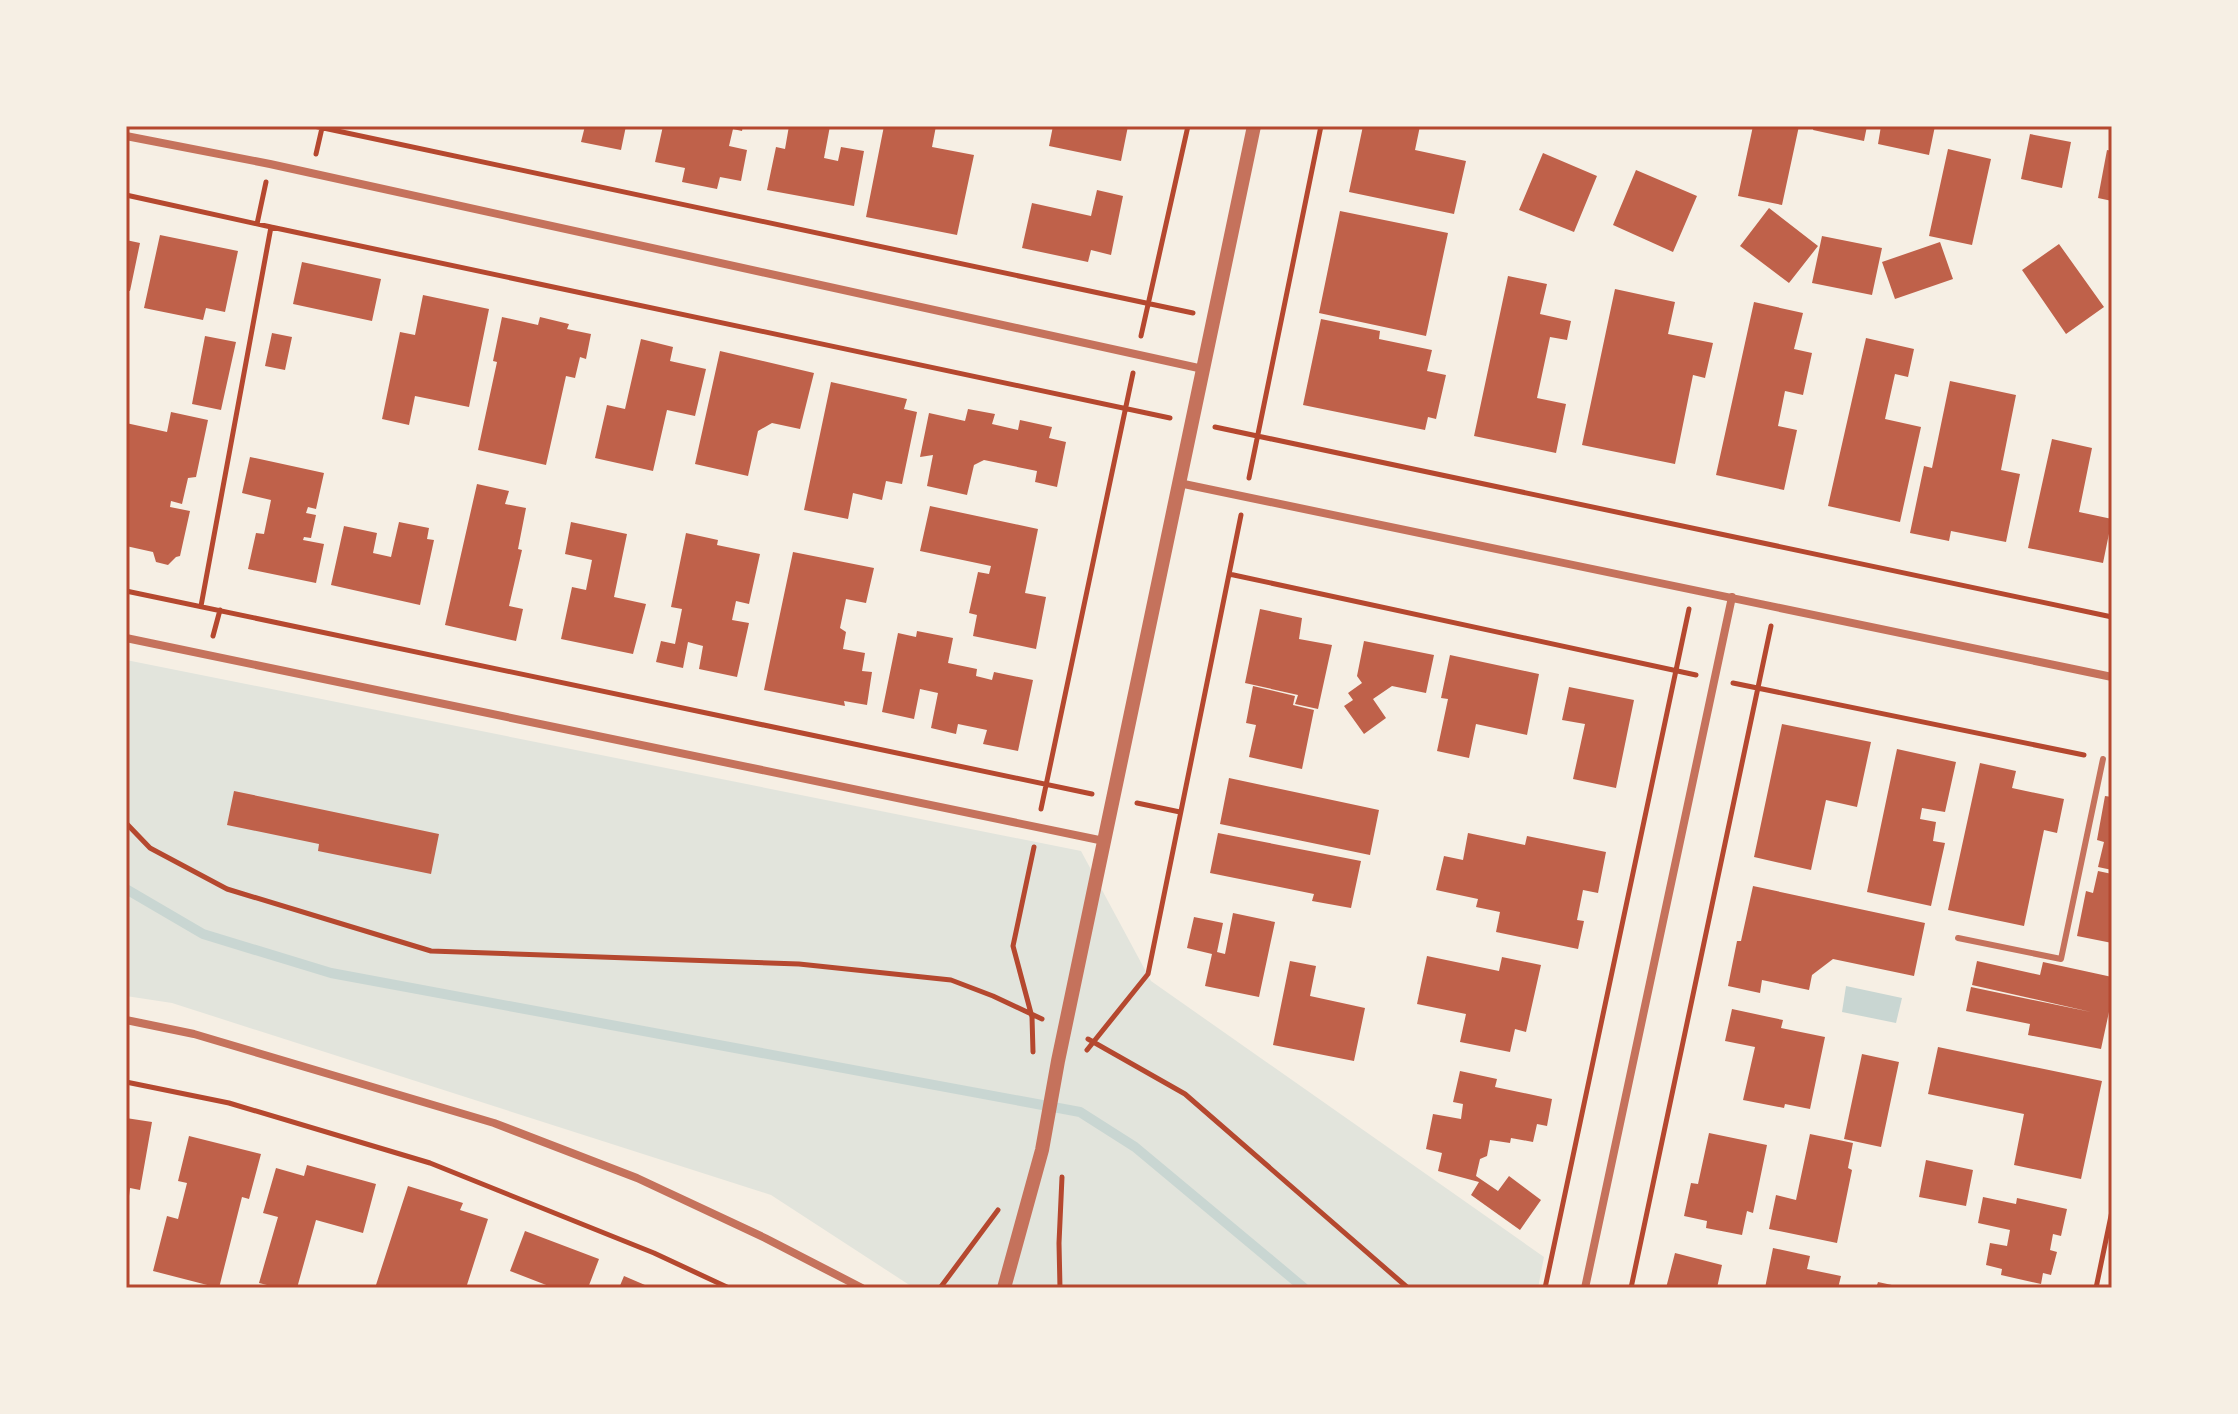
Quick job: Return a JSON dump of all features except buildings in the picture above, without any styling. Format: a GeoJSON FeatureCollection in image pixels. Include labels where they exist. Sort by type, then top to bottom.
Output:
{"type":"FeatureCollection","features":[{"type":"Feature","properties":{"kind":"street"},"geometry":{"type":"LineString","coordinates":[[1004,1288],[1042,1150],[1065,1025],[1254,126]]}},
{"type":"Feature","properties":{"kind":"street"},"geometry":{"type":"LineString","coordinates":[[126,136],[270,164],[1203,369]]}},
{"type":"Feature","properties":{"kind":"street"},"geometry":{"type":"LineString","coordinates":[[1179,483],[2112,677]]}},
{"type":"Feature","properties":{"kind":"street"},"geometry":{"type":"LineString","coordinates":[[1585,1288],[1732,597]]}},
{"type":"Feature","properties":{"kind":"street"},"geometry":{"type":"LineString","coordinates":[[126,638],[1104,841]]}},
{"type":"Feature","properties":{"kind":"street"},"geometry":{"type":"LineString","coordinates":[[126,1020],[194,1034],[494,1123],[637,1178],[862,1288]]}},
{"type":"Feature","properties":{"kind":"lane"},"geometry":{"type":"LineString","coordinates":[[1958,938],[2061,959],[2103,759]]}},
{"type":"Feature","properties":{"kind":"path"},"geometry":{"type":"LineString","coordinates":[[314,126],[1213,317]]}},
{"type":"Feature","properties":{"kind":"path"},"geometry":{"type":"LineString","coordinates":[[1033,1062],[1032,1017],[1013,946],[1188,126]]}},
{"type":"Feature","properties":{"kind":"path"},"geometry":{"type":"LineString","coordinates":[[1094,1042],[1148,974],[1321,126]]}},
{"type":"Feature","properties":{"kind":"path"},"geometry":{"type":"LineString","coordinates":[[257,224],[270,164]]}},
{"type":"Feature","properties":{"kind":"path"},"geometry":{"type":"LineString","coordinates":[[126,195],[271,227],[201,606]]}},
{"type":"Feature","properties":{"kind":"path"},"geometry":{"type":"LineString","coordinates":[[1229,574],[2103,759]]}},
{"type":"Feature","properties":{"kind":"path"},"geometry":{"type":"LineString","coordinates":[[1545,1288],[1693,588]]}},
{"type":"Feature","properties":{"kind":"path"},"geometry":{"type":"LineString","coordinates":[[126,591],[1180,812]]}},
{"type":"Feature","properties":{"kind":"path"},"geometry":{"type":"LineString","coordinates":[[1631,1288],[1775,606]]}},
{"type":"Feature","properties":{"kind":"path"},"geometry":{"type":"LineString","coordinates":[[126,823],[150,848],[227,889],[431,951],[799,964],[951,980],[993,996],[1032,1017],[1065,1025],[1185,1094],[1408,1288]]}},
{"type":"Feature","properties":{"kind":"path"},"geometry":{"type":"LineString","coordinates":[[126,1082],[229,1103],[430,1163],[654,1253],[729,1288]]}},
{"type":"Feature","properties":{"kind":"path"},"geometry":{"type":"LineString","coordinates":[[1060,1288],[1062,1165]]}},
{"type":"Feature","properties":{"kind":"path"},"geometry":{"type":"LineString","coordinates":[[940,1288],[996,1214],[1000,1201]]}},
{"type":"Feature","properties":{"kind":"path"},"geometry":{"type":"LineString","coordinates":[[2096,1288],[2112,1211]]}},
{"type":"Feature","properties":{"kind":"shaded area"},"geometry":{"type":"Polygon","coordinates":[[[126,660],[1081,851],[1151,981],[1544,1257],[1538,1288],[914,1288],[771,1195],[172,1003],[126,996],[126,660]]]}},
{"type":"Feature","properties":{"kind":"shaded area"},"geometry":{"type":"Polygon","coordinates":[[[1846,986],[1902,998],[1896,1023],[1842,1012],[1846,986]]]}},
{"type":"Feature","properties":{"kind":"waterway"},"geometry":{"type":"LineString","coordinates":[[126,889],[203,934],[331,973],[1080,1112],[1135,1147],[1304,1288]]}}]}
